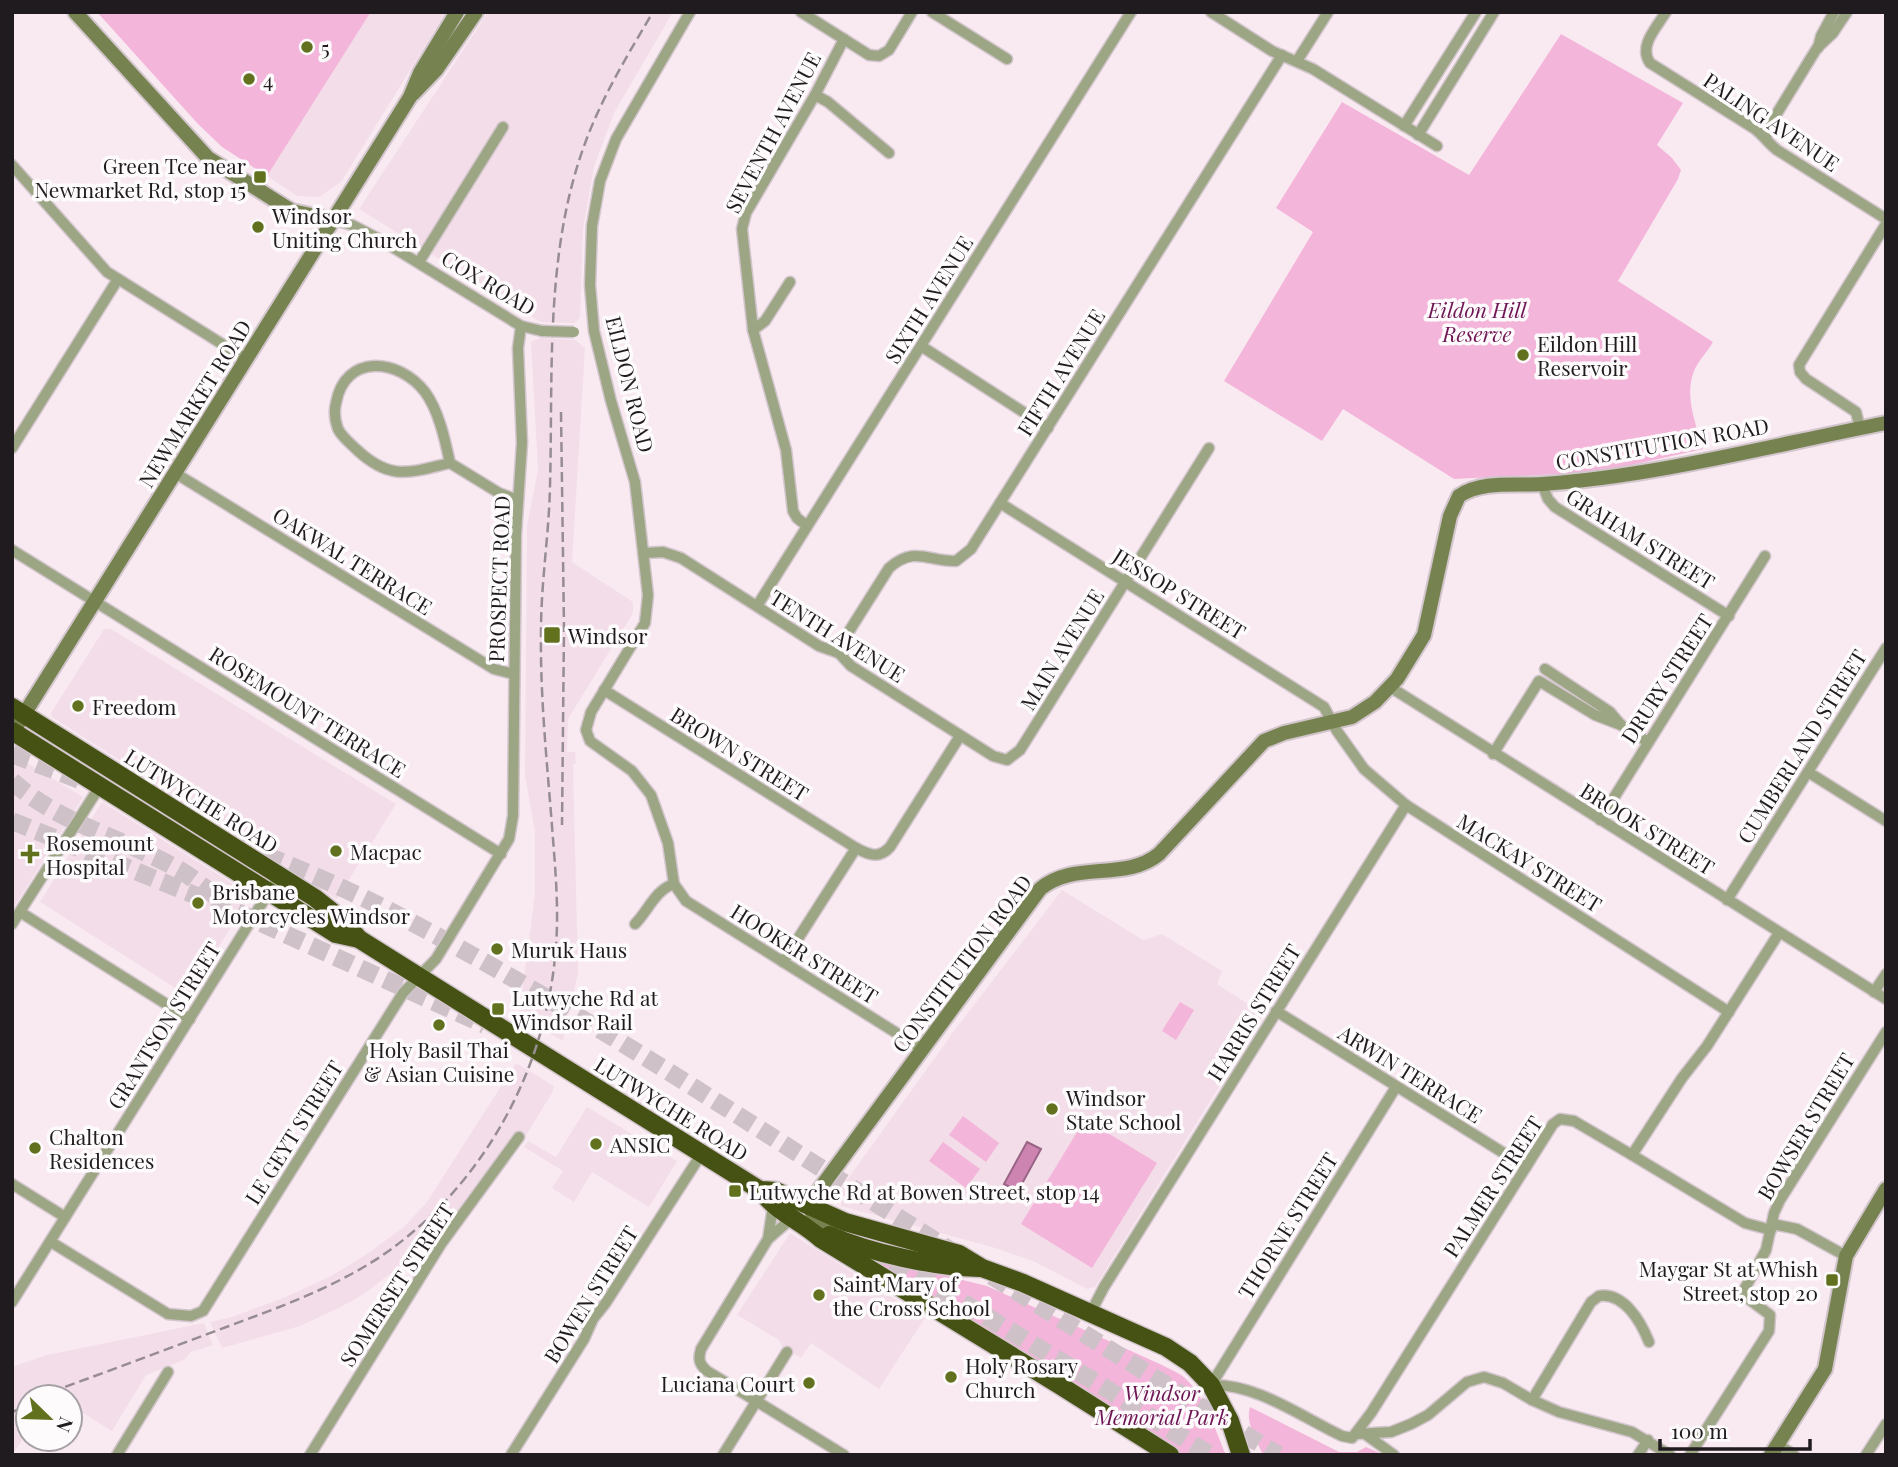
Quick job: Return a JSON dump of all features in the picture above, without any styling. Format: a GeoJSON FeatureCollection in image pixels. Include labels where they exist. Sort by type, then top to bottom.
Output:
{"type":"FeatureCollection","features":[{"type":"Feature","properties":{"kind":"highway","name":"LUTWYCHE ROAD"},"geometry":{"type":"LineString","coordinates":[[18,711],[327,907],[344,921],[359,939],[760,1190],[776,1191],[811,1209],[854,1224],[959,1254],[982,1268],[1091,1312],[1176,1353],[1211,1385],[1230,1421],[1241,1455]]}},
{"type":"Feature","properties":{"kind":"highway","name":"LUTWYCHE ROAD"},"geometry":{"type":"LineString","coordinates":[[13,732],[336,934],[359,939]]}},
{"type":"Feature","properties":{"kind":"highway"},"geometry":{"type":"LineString","coordinates":[[760,1190],[773,1206],[811,1230],[821,1240],[1061,1385],[1165,1453]]}},
{"type":"Feature","properties":{"kind":"highway","name":"LUTWYCHE ROAD"},"geometry":{"type":"LineString","coordinates":[[811,1230],[865,1247],[953,1267],[982,1268]]}},
{"type":"Feature","properties":{"kind":"street"},"geometry":{"type":"LineString","coordinates":[[75,12],[208,158],[292,211],[334,220]]}},
{"type":"Feature","properties":{"kind":"street","name":"NEWMARKET ROAD"},"geometry":{"type":"LineString","coordinates":[[13,732],[18,711],[94,602],[334,220],[410,97],[420,73],[457,12]]}},
{"type":"Feature","properties":{"kind":"street","name":"NEWMARKET ROAD"},"geometry":{"type":"LineString","coordinates":[[410,97],[436,70],[476,12]]}},
{"type":"Feature","properties":{"kind":"street","name":"EILDON ROAD"},"geometry":{"type":"LineString","coordinates":[[674,884],[668,843],[651,795],[632,771],[590,741],[586,730],[589,717],[604,690],[645,624],[648,595],[635,482],[594,331],[590,285],[592,226],[600,181],[616,139],[690,12]]}},
{"type":"Feature","properties":{"kind":"street"},"geometry":{"type":"LineString","coordinates":[[801,12],[869,55],[879,56],[889,50],[912,12]]}},
{"type":"Feature","properties":{"kind":"street"},"geometry":{"type":"LineString","coordinates":[[932,12],[1007,59]]}},
{"type":"Feature","properties":{"kind":"street","name":"SIXTH AVENUE"},"geometry":{"type":"LineString","coordinates":[[757,606],[1131,12]]}},
{"type":"Feature","properties":{"kind":"street"},"geometry":{"type":"LineString","coordinates":[[1211,12],[1437,146]]}},
{"type":"Feature","properties":{"kind":"street"},"geometry":{"type":"LineString","coordinates":[[1297,61],[1328,12]]}},
{"type":"Feature","properties":{"kind":"street"},"geometry":{"type":"LineString","coordinates":[[1404,126],[1476,12]]}},
{"type":"Feature","properties":{"kind":"street"},"geometry":{"type":"LineString","coordinates":[[1418,135],[1494,12]]}},
{"type":"Feature","properties":{"kind":"street","name":"PALING AVENUE"},"geometry":{"type":"LineString","coordinates":[[1666,12],[1644,50],[1648,61],[1766,137],[1777,150],[1886,219]]}},
{"type":"Feature","properties":{"kind":"street"},"geometry":{"type":"LineString","coordinates":[[1766,137],[1771,123],[1817,48],[1834,12]]}},
{"type":"Feature","properties":{"kind":"street"},"geometry":{"type":"LineString","coordinates":[[1817,48],[1833,33],[1847,12]]}},
{"type":"Feature","properties":{"kind":"street","name":"SEVENTH AVENUE"},"geometry":{"type":"LineString","coordinates":[[807,526],[793,511],[786,450],[753,330],[742,229],[746,213],[844,39]]}},
{"type":"Feature","properties":{"kind":"street","name":"FIFTH AVENUE"},"geometry":{"type":"LineString","coordinates":[[836,652],[892,566],[914,555],[946,561],[960,560],[971,549],[1282,55]]}},
{"type":"Feature","properties":{"kind":"street"},"geometry":{"type":"LineString","coordinates":[[815,94],[888,153]]}},
{"type":"Feature","properties":{"kind":"street"},"geometry":{"type":"LineString","coordinates":[[419,262],[503,127]]}},
{"type":"Feature","properties":{"kind":"street"},"geometry":{"type":"LineString","coordinates":[[12,165],[107,272],[246,359]]}},
{"type":"Feature","properties":{"kind":"street","name":"COX ROAD"},"geometry":{"type":"LineString","coordinates":[[334,220],[352,225],[419,262],[521,326],[542,331],[594,331]]}},
{"type":"Feature","properties":{"kind":"street"},"geometry":{"type":"LineString","coordinates":[[1860,428],[1856,412],[1806,379],[1800,372],[1799,365],[1886,224]]}},
{"type":"Feature","properties":{"kind":"street"},"geometry":{"type":"LineString","coordinates":[[12,448],[118,279]]}},
{"type":"Feature","properties":{"kind":"street"},"geometry":{"type":"LineString","coordinates":[[753,330],[765,321],[790,282]]}},
{"type":"Feature","properties":{"kind":"street","name":"PROSPECT ROAD"},"geometry":{"type":"LineString","coordinates":[[501,854],[511,834],[518,500],[522,443],[518,348],[521,326]]}},
{"type":"Feature","properties":{"kind":"street"},"geometry":{"type":"LineString","coordinates":[[921,346],[1048,428]]}},
{"type":"Feature","properties":{"kind":"street"},"geometry":{"type":"LineString","coordinates":[[450,463],[397,472],[385,471],[373,464],[347,441],[338,428],[335,408],[342,383],[356,372],[376,365],[386,365],[406,374],[430,402],[450,463],[499,493],[518,500]]}},
{"type":"Feature","properties":{"kind":"street","name":"CONSTITUTION ROAD"},"geometry":{"type":"LineString","coordinates":[[811,1209],[814,1198],[831,1172],[1046,885],[1069,874],[1129,867],[1151,860],[1264,741],[1283,733],[1359,713],[1390,687],[1424,635],[1456,499],[1472,488],[1608,477],[1886,423]]}},
{"type":"Feature","properties":{"kind":"street","name":"MAIN AVENUE"},"geometry":{"type":"LineString","coordinates":[[1007,760],[1020,750],[1209,448]]}},
{"type":"Feature","properties":{"kind":"street","name":"OAKWAL TERRACE"},"geometry":{"type":"LineString","coordinates":[[175,473],[494,669],[514,674]]}},
{"type":"Feature","properties":{"kind":"street","name":"GRAHAM STREET"},"geometry":{"type":"LineString","coordinates":[[1542,484],[1546,496],[1555,507],[1729,616]]}},
{"type":"Feature","properties":{"kind":"street","name":"JESSOP STREET"},"geometry":{"type":"LineString","coordinates":[[1000,503],[1322,705],[1333,722]]}},
{"type":"Feature","properties":{"kind":"street","name":"ROSEMOUNT TERRACE"},"geometry":{"type":"LineString","coordinates":[[12,550],[501,854]]}},
{"type":"Feature","properties":{"kind":"street","name":"TENTH AVENUE"},"geometry":{"type":"LineString","coordinates":[[645,553],[673,554],[821,648],[836,652],[851,666],[960,736],[998,759],[1007,760]]}},
{"type":"Feature","properties":{"kind":"street","name":"DRURY STREET"},"geometry":{"type":"LineString","coordinates":[[1600,820],[1765,556]]}},
{"type":"Feature","properties":{"kind":"street","name":"CUMBERLAND STREET"},"geometry":{"type":"LineString","coordinates":[[1727,900],[1886,648]]}},
{"type":"Feature","properties":{"kind":"street"},"geometry":{"type":"LineString","coordinates":[[1493,754],[1540,675],[1610,712],[1621,725],[1648,742]]}},
{"type":"Feature","properties":{"kind":"street","name":"BROOK STREET"},"geometry":{"type":"LineString","coordinates":[[1390,687],[1886,999]]}},
{"type":"Feature","properties":{"kind":"street","name":"BROWN STREET"},"geometry":{"type":"LineString","coordinates":[[604,690],[856,848]]}},
{"type":"Feature","properties":{"kind":"street","name":"MACKAY STREET"},"geometry":{"type":"LineString","coordinates":[[1333,722],[1339,735],[1364,769],[1406,805],[1729,1012]]}},
{"type":"Feature","properties":{"kind":"street"},"geometry":{"type":"LineString","coordinates":[[783,962],[856,848],[873,856],[890,847],[960,736]]}},
{"type":"Feature","properties":{"kind":"street"},"geometry":{"type":"LineString","coordinates":[[1808,772],[1886,821]]}},
{"type":"Feature","properties":{"kind":"street"},"geometry":{"type":"LineString","coordinates":[[12,923],[100,786]]}},
{"type":"Feature","properties":{"kind":"street","name":"HARRIS STREET"},"geometry":{"type":"LineString","coordinates":[[1091,1312],[1104,1287],[1406,805]]}},
{"type":"Feature","properties":{"kind":"street"},"geometry":{"type":"LineString","coordinates":[[419,977],[436,959],[501,854]]}},
{"type":"Feature","properties":{"kind":"street","name":"GRANTSON STREET"},"geometry":{"type":"LineString","coordinates":[[12,1302],[279,876]]}},
{"type":"Feature","properties":{"kind":"street"},"geometry":{"type":"LineString","coordinates":[[635,924],[662,888],[674,884]]}},
{"type":"Feature","properties":{"kind":"street","name":"HOOKER STREET"},"geometry":{"type":"LineString","coordinates":[[674,884],[686,901],[922,1049]]}},
{"type":"Feature","properties":{"kind":"street"},"geometry":{"type":"LineString","coordinates":[[20,912],[190,1019]]}},
{"type":"Feature","properties":{"kind":"street"},"geometry":{"type":"LineString","coordinates":[[1779,933],[1729,1012],[1632,1154],[1751,1226],[1793,1228],[1846,1256]]}},
{"type":"Feature","properties":{"kind":"street"},"geometry":{"type":"LineString","coordinates":[[1874,992],[1886,974]]}},
{"type":"Feature","properties":{"kind":"street","name":"LE GEYT STREET"},"geometry":{"type":"LineString","coordinates":[[51,1242],[168,1314],[191,1315],[204,1311],[403,993],[419,977]]}},
{"type":"Feature","properties":{"kind":"street","name":"ARWIN TERRACE"},"geometry":{"type":"LineString","coordinates":[[1276,1011],[1526,1167]]}},
{"type":"Feature","properties":{"kind":"street","name":"BOWSER STREET"},"geometry":{"type":"LineString","coordinates":[[1690,1455],[1769,1331],[1770,1315],[1746,1297],[1744,1290],[1766,1250],[1780,1200],[1886,1032]]}},
{"type":"Feature","properties":{"kind":"street","name":"THORNE STREET"},"geometry":{"type":"LineString","coordinates":[[1211,1385],[1396,1087]]}},
{"type":"Feature","properties":{"kind":"street","name":"PALMER STREET"},"geometry":{"type":"LineString","coordinates":[[1361,1434],[1553,1124],[1565,1118],[1574,1121],[1632,1154]]}},
{"type":"Feature","properties":{"kind":"street","name":"SOMERSET STREET"},"geometry":{"type":"LineString","coordinates":[[310,1455],[441,1244],[519,1137]]}},
{"type":"Feature","properties":{"kind":"street","name":"BOWEN STREET"},"geometry":{"type":"LineString","coordinates":[[511,1455],[584,1339],[593,1319],[606,1304],[702,1153]]}},
{"type":"Feature","properties":{"kind":"street"},"geometry":{"type":"LineString","coordinates":[[12,1184],[65,1217]]}},
{"type":"Feature","properties":{"kind":"street"},"geometry":{"type":"LineString","coordinates":[[1794,1455],[1774,1450],[1825,1369],[1846,1256],[1886,1189]]}},
{"type":"Feature","properties":{"kind":"street"},"geometry":{"type":"LineString","coordinates":[[768,1239],[773,1206]]}},
{"type":"Feature","properties":{"kind":"street"},"geometry":{"type":"LineString","coordinates":[[811,1209],[817,1221],[833,1231],[837,1238]]}},
{"type":"Feature","properties":{"kind":"street"},"geometry":{"type":"LineString","coordinates":[[792,1217],[768,1239],[698,1357],[707,1371],[844,1455]]}},
{"type":"Feature","properties":{"kind":"street"},"geometry":{"type":"LineString","coordinates":[[1532,1400],[1591,1302],[1598,1296],[1608,1295],[1630,1309],[1649,1342]]}},
{"type":"Feature","properties":{"kind":"street"},"geometry":{"type":"LineString","coordinates":[[723,1455],[787,1353]]}},
{"type":"Feature","properties":{"kind":"street"},"geometry":{"type":"LineString","coordinates":[[117,1455],[168,1372]]}},
{"type":"Feature","properties":{"kind":"street"},"geometry":{"type":"LineString","coordinates":[[1211,1385],[1242,1388],[1346,1438],[1352,1438],[1361,1434],[1391,1432],[1418,1421],[1459,1387],[1476,1378],[1492,1379],[1559,1412],[1632,1432],[1670,1455]]}},
{"type":"Feature","properties":{"kind":"street"},"geometry":{"type":"LineString","coordinates":[[1866,1455],[1886,1424]]}},
{"type":"Feature","properties":{"kind":"street"},"geometry":{"type":"LineString","coordinates":[[1361,1434],[1394,1455]]}},
{"type":"Feature","properties":{"kind":"street"},"geometry":{"type":"LineString","coordinates":[[1638,1455],[1648,1440]]}},
{"type":"Feature","properties":{"kind":"shaded area"},"geometry":{"type":"Polygon","coordinates":[[[368,12],[446,12],[341,182],[319,197],[297,196],[267,176],[368,12]]]}},
{"type":"Feature","properties":{"kind":"shaded area"},"geometry":{"type":"Polygon","coordinates":[[[488,12],[673,12],[614,113],[594,167],[583,229],[580,318],[574,323],[541,322],[359,209],[488,12]]]}},
{"type":"Feature","properties":{"kind":"shaded area"},"geometry":{"type":"Polygon","coordinates":[[[540,338],[575,340],[585,348],[572,562],[633,602],[633,613],[568,719],[567,752],[575,752],[576,764],[573,764],[578,973],[563,1041],[519,1015],[535,894],[535,831],[525,776],[527,526],[538,470],[531,342],[540,338]]]}},
{"type":"Feature","properties":{"kind":"shaded area"},"geometry":{"type":"Polygon","coordinates":[[[104,629],[111,629],[396,804],[337,899],[52,717],[51,713],[104,629]]]}},
{"type":"Feature","properties":{"kind":"shaded area","name":"Rosemount Hospital"},"geometry":{"type":"Polygon","coordinates":[[[12,754],[83,797],[12,910],[12,754]]]}},
{"type":"Feature","properties":{"kind":"shaded area"},"geometry":{"type":"Polygon","coordinates":[[[102,802],[251,895],[188,996],[40,902],[102,802]]]}},
{"type":"Feature","properties":{"kind":"shaded area","name":"Windsor State School"},"geometry":{"type":"Polygon","coordinates":[[[1062,890],[1143,940],[1162,934],[1222,971],[1217,984],[1264,1014],[1095,1287],[1087,1289],[1033,1261],[992,1247],[841,1206],[842,1187],[954,1031],[1062,890]]]}},
{"type":"Feature","properties":{"kind":"shaded area"},"geometry":{"type":"Polygon","coordinates":[[[516,1063],[554,1086],[552,1093],[525,1137],[518,1133],[481,1184],[450,1220],[400,1266],[364,1294],[300,1326],[222,1348],[210,1322],[232,1317],[286,1297],[331,1276],[404,1227],[427,1202],[516,1063]]]}},
{"type":"Feature","properties":{"kind":"shaded area"},"geometry":{"type":"Polygon","coordinates":[[[587,1107],[677,1161],[649,1207],[592,1172],[574,1202],[552,1188],[563,1171],[524,1147],[528,1141],[556,1157],[587,1107]]]}},
{"type":"Feature","properties":{"kind":"shaded area"},"geometry":{"type":"Polygon","coordinates":[[[1027,1142],[1041,1149],[1018,1191],[1004,1184],[1027,1142]]]}},
{"type":"Feature","properties":{"kind":"shaded area","name":"Saint Mary of the Cross School"},"geometry":{"type":"Polygon","coordinates":[[[790,1233],[925,1318],[879,1389],[811,1343],[801,1358],[782,1346],[779,1340],[737,1315],[790,1233]]]}},
{"type":"Feature","properties":{"kind":"shaded area"},"geometry":{"type":"Polygon","coordinates":[[[204,1323],[213,1345],[191,1352],[184,1360],[146,1375],[112,1431],[84,1414],[84,1383],[14,1383],[12,1455],[12,1367],[47,1355],[204,1323]]]}},
{"type":"Feature","properties":{"kind":"green space"},"geometry":{"type":"Polygon","coordinates":[[[97,12],[370,13],[267,176],[222,147],[198,124],[97,12]]]}},
{"type":"Feature","properties":{"kind":"green space","name":"Eildon Hill Reserve"},"geometry":{"type":"Polygon","coordinates":[[[1561,34],[1683,103],[1657,145],[1681,170],[1678,179],[1618,281],[1713,342],[1696,367],[1690,390],[1692,410],[1703,449],[1600,472],[1454,479],[1343,409],[1322,441],[1224,381],[1313,232],[1276,208],[1342,102],[1469,175],[1561,34]]]}},
{"type":"Feature","properties":{"kind":"green space"},"geometry":{"type":"Polygon","coordinates":[[[1180,1002],[1194,1010],[1176,1040],[1162,1031],[1180,1002]]]}},
{"type":"Feature","properties":{"kind":"green space"},"geometry":{"type":"Polygon","coordinates":[[[963,1116],[999,1143],[986,1162],[949,1135],[963,1116]]]}},
{"type":"Feature","properties":{"kind":"green space"},"geometry":{"type":"Polygon","coordinates":[[[1085,1119],[1157,1163],[1092,1268],[1021,1224],[1085,1119]]]}},
{"type":"Feature","properties":{"kind":"green space"},"geometry":{"type":"Polygon","coordinates":[[[943,1142],[980,1169],[966,1188],[929,1161],[943,1142]]]}},
{"type":"Feature","properties":{"kind":"green space","name":"Windsor Memorial Park"},"geometry":{"type":"Polygon","coordinates":[[[869,1257],[987,1286],[1178,1373],[1199,1395],[1226,1455],[1181,1455],[867,1260],[869,1257]]]}},
{"type":"Feature","properties":{"kind":"green space"},"geometry":{"type":"Polygon","coordinates":[[[1250,1407],[1339,1452],[1357,1452],[1366,1447],[1384,1455],[1263,1455],[1250,1426],[1250,1407]]]}},
{"type":"Feature","properties":{"kind":"tunnel"},"geometry":{"type":"LineString","coordinates":[[12,754],[87,783]]}},
{"type":"Feature","properties":{"kind":"tunnel"},"geometry":{"type":"LineString","coordinates":[[12,781],[50,808],[156,857],[216,896]]}},
{"type":"Feature","properties":{"kind":"tunnel"},"geometry":{"type":"LineString","coordinates":[[133,801],[188,824]]}},
{"type":"Feature","properties":{"kind":"tunnel"},"geometry":{"type":"LineString","coordinates":[[12,821],[239,913],[485,1025]]}},
{"type":"Feature","properties":{"kind":"tunnel"},"geometry":{"type":"LineString","coordinates":[[240,845],[372,902],[533,990],[673,1074],[950,1250]]}},
{"type":"Feature","properties":{"kind":"tunnel"},"geometry":{"type":"LineString","coordinates":[[824,1219],[1102,1386],[1210,1455]]}},
{"type":"Feature","properties":{"kind":"tunnel"},"geometry":{"type":"LineString","coordinates":[[992,1276],[1278,1455]]}},
{"type":"Feature","properties":{"kind":"railway"},"geometry":{"type":"LineString","coordinates":[[75,1383],[289,1303],[346,1277],[383,1255],[419,1227],[452,1194],[480,1158],[504,1120],[524,1078],[540,1035],[550,990],[557,930],[544,729],[541,613],[549,504],[553,316],[562,231],[571,190],[590,131],[606,96],[653,12]]}},
{"type":"Feature","properties":{"kind":"railway"},"geometry":{"type":"LineString","coordinates":[[561,412],[564,628],[562,825]]}},
{"type":"Feature","properties":{"kind":"place","name":"5"},"geometry":{"type":"Point","coordinates":[307,47]}},
{"type":"Feature","properties":{"kind":"place","name":"4"},"geometry":{"type":"Point","coordinates":[249,79]}},
{"type":"Feature","properties":{"kind":"place","name":"Green Tce near Newmarket Rd, stop 15"},"geometry":{"type":"Point","coordinates":[260,177]}},
{"type":"Feature","properties":{"kind":"place","name":"Windsor Uniting Church"},"geometry":{"type":"Point","coordinates":[258,227]}},
{"type":"Feature","properties":{"kind":"place","name":"Eildon Hill Reservoir"},"geometry":{"type":"Point","coordinates":[1523,355]}},
{"type":"Feature","properties":{"kind":"place","name":"Windsor"},"geometry":{"type":"Point","coordinates":[552,635]}},
{"type":"Feature","properties":{"kind":"place","name":"Freedom"},"geometry":{"type":"Point","coordinates":[78,706]}},
{"type":"Feature","properties":{"kind":"place","name":"Macpac"},"geometry":{"type":"Point","coordinates":[336,851]}},
{"type":"Feature","properties":{"kind":"place","name":"Rosemount Hospital"},"geometry":{"type":"Point","coordinates":[30,854]}},
{"type":"Feature","properties":{"kind":"place","name":"Brisbane Motorcycles Windsor"},"geometry":{"type":"Point","coordinates":[198,903]}},
{"type":"Feature","properties":{"kind":"place","name":"Muruk Haus"},"geometry":{"type":"Point","coordinates":[497,949]}},
{"type":"Feature","properties":{"kind":"place","name":"Lutwyche Rd at Windsor Rail"},"geometry":{"type":"Point","coordinates":[498,1009]}},
{"type":"Feature","properties":{"kind":"place","name":"Holy Basil Thai & Asian Cuisine"},"geometry":{"type":"Point","coordinates":[439,1025]}},
{"type":"Feature","properties":{"kind":"place","name":"Windsor State School"},"geometry":{"type":"Point","coordinates":[1052,1109]}},
{"type":"Feature","properties":{"kind":"place","name":"ANSIC"},"geometry":{"type":"Point","coordinates":[596,1144]}},
{"type":"Feature","properties":{"kind":"place","name":"Chalton Residences"},"geometry":{"type":"Point","coordinates":[35,1148]}},
{"type":"Feature","properties":{"kind":"place","name":"Lutwyche Rd at Bowen Street, stop 14"},"geometry":{"type":"Point","coordinates":[735,1191]}},
{"type":"Feature","properties":{"kind":"place","name":"Maygar St at Whish Street, stop 20"},"geometry":{"type":"Point","coordinates":[1832,1280]}},
{"type":"Feature","properties":{"kind":"place","name":"Saint Mary of the Cross School"},"geometry":{"type":"Point","coordinates":[819,1295]}},
{"type":"Feature","properties":{"kind":"place","name":"Holy Rosary Church"},"geometry":{"type":"Point","coordinates":[951,1377]}},
{"type":"Feature","properties":{"kind":"place","name":"Luciana Court"},"geometry":{"type":"Point","coordinates":[809,1383]}}]}
